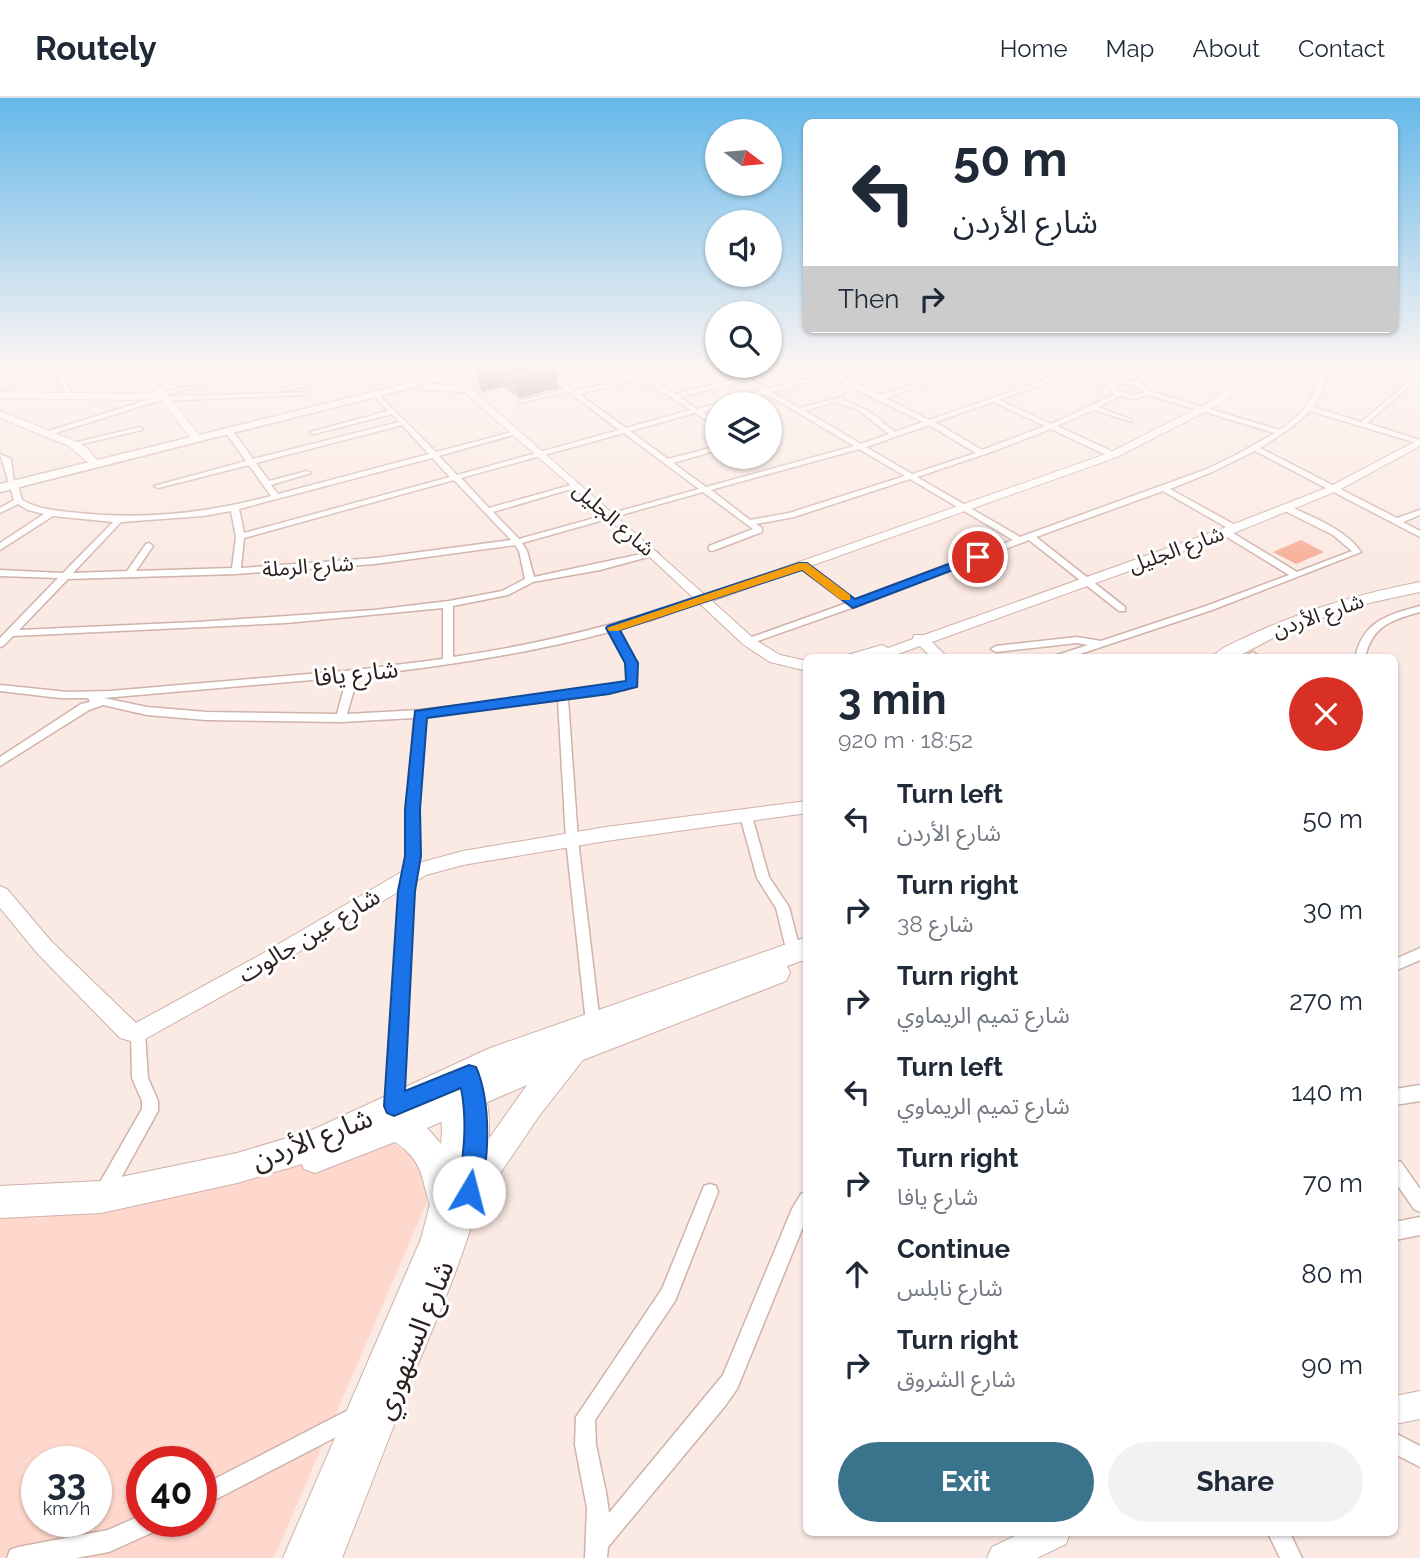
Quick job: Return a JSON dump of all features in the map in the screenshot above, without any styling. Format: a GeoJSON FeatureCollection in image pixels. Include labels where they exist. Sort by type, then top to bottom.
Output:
{"type":"FeatureCollection","features":[{"type":"Feature","properties":{"kind":"highway","name":"شارع الأردن"},"geometry":{"type":"LineString","coordinates":[[1257,654],[1306,625],[1371,596],[1420,587]]}},
{"type":"Feature","properties":{"kind":"highway","name":"شارع الأردن"},"geometry":{"type":"LineString","coordinates":[[1228,654],[1260,635],[1420,597]]}},
{"type":"Feature","properties":{"kind":"highway","name":"شارع الأردن"},"geometry":{"type":"LineString","coordinates":[[0,1202],[101,1197],[200,1178],[296,1151],[396,1116],[461,1089],[490,1062],[542,1045],[587,1035],[802,954]]}},
{"type":"Feature","properties":{"kind":"highway"},"geometry":{"type":"LineString","coordinates":[[396,1116],[431,1154],[456,1197],[587,1035]]}},
{"type":"Feature","properties":{"kind":"highway","name":"شارع الأردن"},"geometry":{"type":"LineString","coordinates":[[0,1217],[65,1214],[192,1193],[335,1152],[396,1116]]}},
{"type":"Feature","properties":{"kind":"main road"},"geometry":{"type":"LineString","coordinates":[[6,485],[207,435]]}},
{"type":"Feature","properties":{"kind":"main road"},"geometry":{"type":"LineString","coordinates":[[6,485],[221,435]]}},
{"type":"Feature","properties":{"kind":"street"},"geometry":{"type":"LineString","coordinates":[[51,435],[83,450],[94,462]]}},
{"type":"Feature","properties":{"kind":"street"},"geometry":{"type":"LineString","coordinates":[[73,444],[113,435]]}},
{"type":"Feature","properties":{"kind":"street"},"geometry":{"type":"LineString","coordinates":[[232,435],[276,497]]}},
{"type":"Feature","properties":{"kind":"street"},"geometry":{"type":"LineString","coordinates":[[158,485],[356,435]]}},
{"type":"Feature","properties":{"kind":"street"},"geometry":{"type":"LineString","coordinates":[[415,435],[517,542],[523,551],[530,580]]}},
{"type":"Feature","properties":{"kind":"street"},"geometry":{"type":"LineString","coordinates":[[0,456],[7,459],[6,485],[18,500],[31,508],[51,513],[120,520],[167,518],[235,508],[508,435]]}},
{"type":"Feature","properties":{"kind":"street","name":"شارع الجليل"},"geometry":{"type":"LineString","coordinates":[[518,435],[722,615],[774,654],[803,663]]}},
{"type":"Feature","properties":{"kind":"street"},"geometry":{"type":"LineString","coordinates":[[240,537],[610,435]]}},
{"type":"Feature","properties":{"kind":"street"},"geometry":{"type":"LineString","coordinates":[[630,435],[757,527],[758,533],[712,548]]}},
{"type":"Feature","properties":{"kind":"street"},"geometry":{"type":"LineString","coordinates":[[843,435],[1019,540]]}},
{"type":"Feature","properties":{"kind":"street","name":"شارع الرملة"},"geometry":{"type":"LineString","coordinates":[[0,573],[63,576],[236,571],[375,561],[517,542],[894,435]]}},
{"type":"Feature","properties":{"kind":"street"},"geometry":{"type":"LineString","coordinates":[[949,435],[980,452]]}},
{"type":"Feature","properties":{"kind":"street"},"geometry":{"type":"LineString","coordinates":[[751,522],[814,507],[1027,435]]}},
{"type":"Feature","properties":{"kind":"street"},"geometry":{"type":"LineString","coordinates":[[1068,435],[1113,455]]}},
{"type":"Feature","properties":{"kind":"street"},"geometry":{"type":"LineString","coordinates":[[705,599],[1113,455],[1154,435]]}},
{"type":"Feature","properties":{"kind":"street"},"geometry":{"type":"LineString","coordinates":[[755,639],[1161,487],[1255,448],[1275,435]]}},
{"type":"Feature","properties":{"kind":"street"},"geometry":{"type":"LineString","coordinates":[[1393,435],[1419,443]]}},
{"type":"Feature","properties":{"kind":"street"},"geometry":{"type":"LineString","coordinates":[[1395,435],[1419,443]]}},
{"type":"Feature","properties":{"kind":"street","name":"شارع الجليل"},"geometry":{"type":"LineString","coordinates":[[888,654],[926,644],[1087,580],[1286,508],[1333,489],[1419,443]]}},
{"type":"Feature","properties":{"kind":"street"},"geometry":{"type":"LineString","coordinates":[[1255,448],[1420,534]]}},
{"type":"Feature","properties":{"kind":"street"},"geometry":{"type":"LineString","coordinates":[[666,462],[705,452]]}},
{"type":"Feature","properties":{"kind":"street"},"geometry":{"type":"LineString","coordinates":[[267,484],[307,473]]}},
{"type":"Feature","properties":{"kind":"street"},"geometry":{"type":"LineString","coordinates":[[488,511],[575,485]]}},
{"type":"Feature","properties":{"kind":"street"},"geometry":{"type":"LineString","coordinates":[[1161,487],[1296,575]]}},
{"type":"Feature","properties":{"kind":"street"},"geometry":{"type":"LineString","coordinates":[[0,511],[18,500]]}},
{"type":"Feature","properties":{"kind":"street"},"geometry":{"type":"LineString","coordinates":[[235,508],[240,537],[236,571]]}},
{"type":"Feature","properties":{"kind":"street"},"geometry":{"type":"LineString","coordinates":[[1070,654],[1209,608],[1355,554],[1357,550],[1342,538],[1286,508]]}},
{"type":"Feature","properties":{"kind":"street"},"geometry":{"type":"LineString","coordinates":[[1395,522],[1420,512]]}},
{"type":"Feature","properties":{"kind":"street"},"geometry":{"type":"LineString","coordinates":[[0,547],[51,513]]}},
{"type":"Feature","properties":{"kind":"street"},"geometry":{"type":"LineString","coordinates":[[0,644],[120,520]]}},
{"type":"Feature","properties":{"kind":"street"},"geometry":{"type":"LineString","coordinates":[[1030,536],[1122,609]]}},
{"type":"Feature","properties":{"kind":"street"},"geometry":{"type":"LineString","coordinates":[[129,575],[149,546]]}},
{"type":"Feature","properties":{"kind":"street"},"geometry":{"type":"LineString","coordinates":[[10,633],[167,628],[324,617],[448,604],[521,589],[530,580],[655,554]]}},
{"type":"Feature","properties":{"kind":"street"},"geometry":{"type":"LineString","coordinates":[[803,565],[853,604]]}},
{"type":"Feature","properties":{"kind":"street","name":"شارع يافا"},"geometry":{"type":"LineString","coordinates":[[0,688],[68,695],[354,675],[542,645],[612,628],[705,599]]}},
{"type":"Feature","properties":{"kind":"street"},"geometry":{"type":"LineString","coordinates":[[448,604],[448,662]]}},
{"type":"Feature","properties":{"kind":"street"},"geometry":{"type":"LineString","coordinates":[[1361,654],[1366,635],[1379,622],[1420,609]]}},
{"type":"Feature","properties":{"kind":"street","name":"شارع الجليل"},"geometry":{"type":"LineString","coordinates":[[722,615],[731,627],[768,656],[783,662],[803,664]]}},
{"type":"Feature","properties":{"kind":"street"},"geometry":{"type":"LineString","coordinates":[[68,695],[147,711],[206,716],[341,718],[420,715],[633,684],[632,663],[612,628]]}},
{"type":"Feature","properties":{"kind":"street"},"geometry":{"type":"LineString","coordinates":[[996,649],[1077,640],[1102,643]]}},
{"type":"Feature","properties":{"kind":"street","name":"شارع الجليل"},"geometry":{"type":"LineString","coordinates":[[873,654],[926,644]]}},
{"type":"Feature","properties":{"kind":"street"},"geometry":{"type":"LineString","coordinates":[[341,718],[354,675]]}},
{"type":"Feature","properties":{"kind":"street"},"geometry":{"type":"LineString","coordinates":[[0,762],[85,707],[118,692]]}},
{"type":"Feature","properties":{"kind":"street"},"geometry":{"type":"LineString","coordinates":[[563,696],[587,1035]]}},
{"type":"Feature","properties":{"kind":"street"},"geometry":{"type":"LineString","coordinates":[[396,1116],[400,982],[420,715]]}},
{"type":"Feature","properties":{"kind":"street","name":"شارع عين جالوت"},"geometry":{"type":"LineString","coordinates":[[138,1033],[267,961],[410,874],[463,858],[803,808]]}},
{"type":"Feature","properties":{"kind":"street"},"geometry":{"type":"LineString","coordinates":[[746,816],[763,878],[782,907],[802,954]]}},
{"type":"Feature","properties":{"kind":"street"},"geometry":{"type":"LineString","coordinates":[[0,894],[44,947],[128,1031],[138,1033],[140,1078],[150,1101],[150,1111],[101,1197]]}},
{"type":"Feature","properties":{"kind":"street"},"geometry":{"type":"LineString","coordinates":[[1398,964],[1420,954]]}},
{"type":"Feature","properties":{"kind":"street","name":"شارع السنهوري"},"geometry":{"type":"LineString","coordinates":[[326,1558],[423,1262],[456,1197],[452,1161],[461,1089]]}},
{"type":"Feature","properties":{"kind":"street"},"geometry":{"type":"LineString","coordinates":[[1398,1097],[1420,1093]]}},
{"type":"Feature","properties":{"kind":"street"},"geometry":{"type":"LineString","coordinates":[[1398,1172],[1420,1203]]}},
{"type":"Feature","properties":{"kind":"street"},"geometry":{"type":"LineString","coordinates":[[597,1550],[597,1493],[583,1437],[586,1417],[669,1295],[710,1192]]}},
{"type":"Feature","properties":{"kind":"street"},"geometry":{"type":"LineString","coordinates":[[597,1550],[730,1382],[803,1206]]}},
{"type":"Feature","properties":{"kind":"street"},"geometry":{"type":"LineString","coordinates":[[1398,1230],[1420,1226]]}},
{"type":"Feature","properties":{"kind":"street","name":"شارع السنهوري"},"geometry":{"type":"LineString","coordinates":[[299,1558],[359,1414],[386,1380]]}},
{"type":"Feature","properties":{"kind":"street"},"geometry":{"type":"LineString","coordinates":[[1398,1409],[1420,1405]]}},
{"type":"Feature","properties":{"kind":"street"},"geometry":{"type":"LineString","coordinates":[[217,1488],[359,1414]]}},
{"type":"Feature","properties":{"kind":"street"},"geometry":{"type":"LineString","coordinates":[[1398,1445],[1420,1457]]}},
{"type":"Feature","properties":{"kind":"street"},"geometry":{"type":"LineString","coordinates":[[18,1558],[109,1541],[126,1533]]}},
{"type":"Feature","properties":{"kind":"street"},"geometry":{"type":"LineString","coordinates":[[1003,1558],[1049,1536]]}},
{"type":"Feature","properties":{"kind":"street"},"geometry":{"type":"LineString","coordinates":[[1280,1536],[1291,1558]]}},
{"type":"Feature","properties":{"kind":"shaded area"},"geometry":{"type":"Polygon","coordinates":[[[1301,540],[1324,552],[1296,564],[1273,552],[1301,540]]]}},
{"type":"Feature","properties":{"kind":"shaded area"},"geometry":{"type":"Polygon","coordinates":[[[385,1138],[426,1165],[426,1204],[274,1558],[0,1558],[0,1210],[61,1215],[385,1138]]]}},
{"type":"Feature","properties":{"kind":"slow traffic"},"geometry":{"type":"LineString","coordinates":[[614,628],[803,565],[846,598]]}},
{"type":"Feature","properties":{"kind":"route"},"geometry":{"type":"LineString","coordinates":[[469,1192],[476,1141],[475,1102],[469,1074],[394,1106],[400,982],[407,891],[413,856],[412,809],[420,715],[609,690],[633,684],[632,663],[612,628],[803,565],[853,604],[978,557]]}}]}
